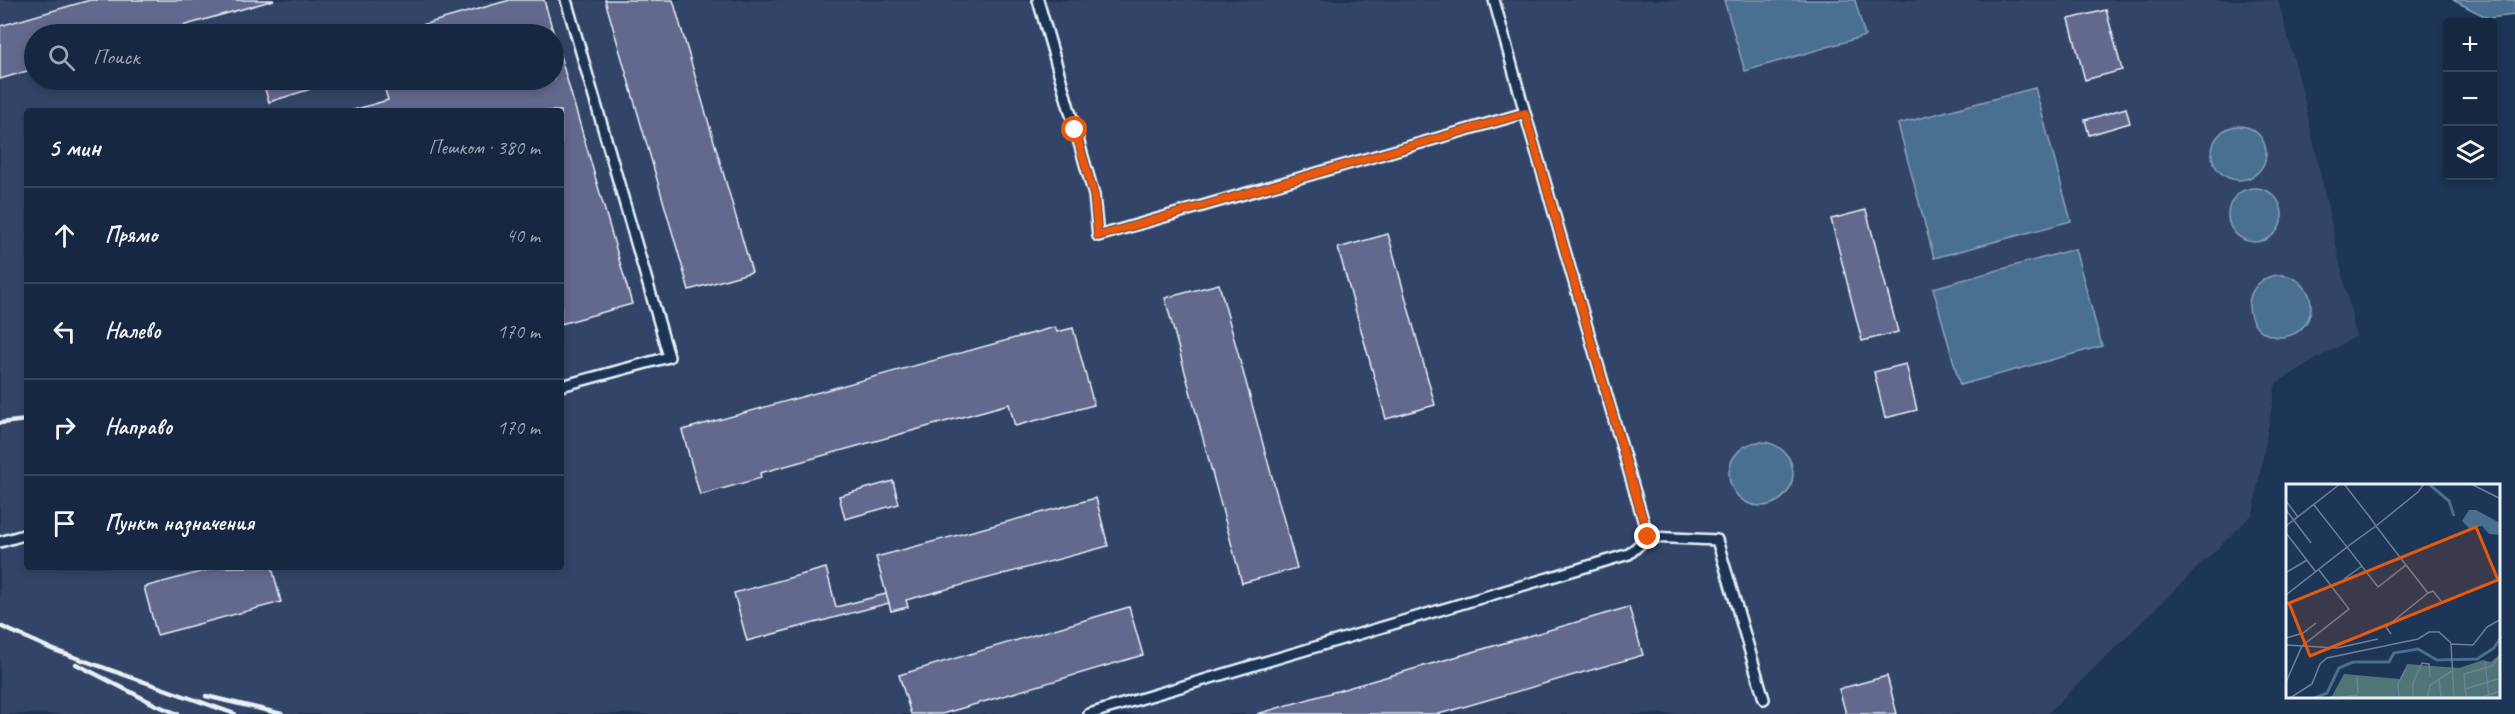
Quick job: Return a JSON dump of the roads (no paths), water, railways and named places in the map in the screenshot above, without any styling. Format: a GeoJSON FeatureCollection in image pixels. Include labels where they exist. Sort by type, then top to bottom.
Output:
{"type":"FeatureCollection","features":[{"type":"Feature","properties":{"kind":"lane"},"geometry":{"type":"LineString","coordinates":[[564,385],[669,357],[566,0]]}},
{"type":"Feature","properties":{"kind":"lane"},"geometry":{"type":"LineString","coordinates":[[1038,0],[1094,195],[1098,236],[1525,113]]}},
{"type":"Feature","properties":{"kind":"lane"},"geometry":{"type":"LineString","coordinates":[[1494,0],[1648,537]]}},
{"type":"Feature","properties":{"kind":"lane"},"geometry":{"type":"LineString","coordinates":[[0,542],[24,535]]}},
{"type":"Feature","properties":{"kind":"lane"},"geometry":{"type":"LineString","coordinates":[[1089,714],[1629,554],[1648,537],[1717,540],[1764,699]]}},
{"type":"Feature","properties":{"kind":"railway"},"geometry":{"type":"LineString","coordinates":[[0,423],[24,420]]}},
{"type":"Feature","properties":{"kind":"railway"},"geometry":{"type":"LineString","coordinates":[[0,626],[54,650],[235,714]]}},
{"type":"Feature","properties":{"kind":"railway"},"geometry":{"type":"LineString","coordinates":[[76,664],[178,714]]}},
{"type":"Feature","properties":{"kind":"railway"},"geometry":{"type":"LineString","coordinates":[[206,696],[282,714]]}}]}
